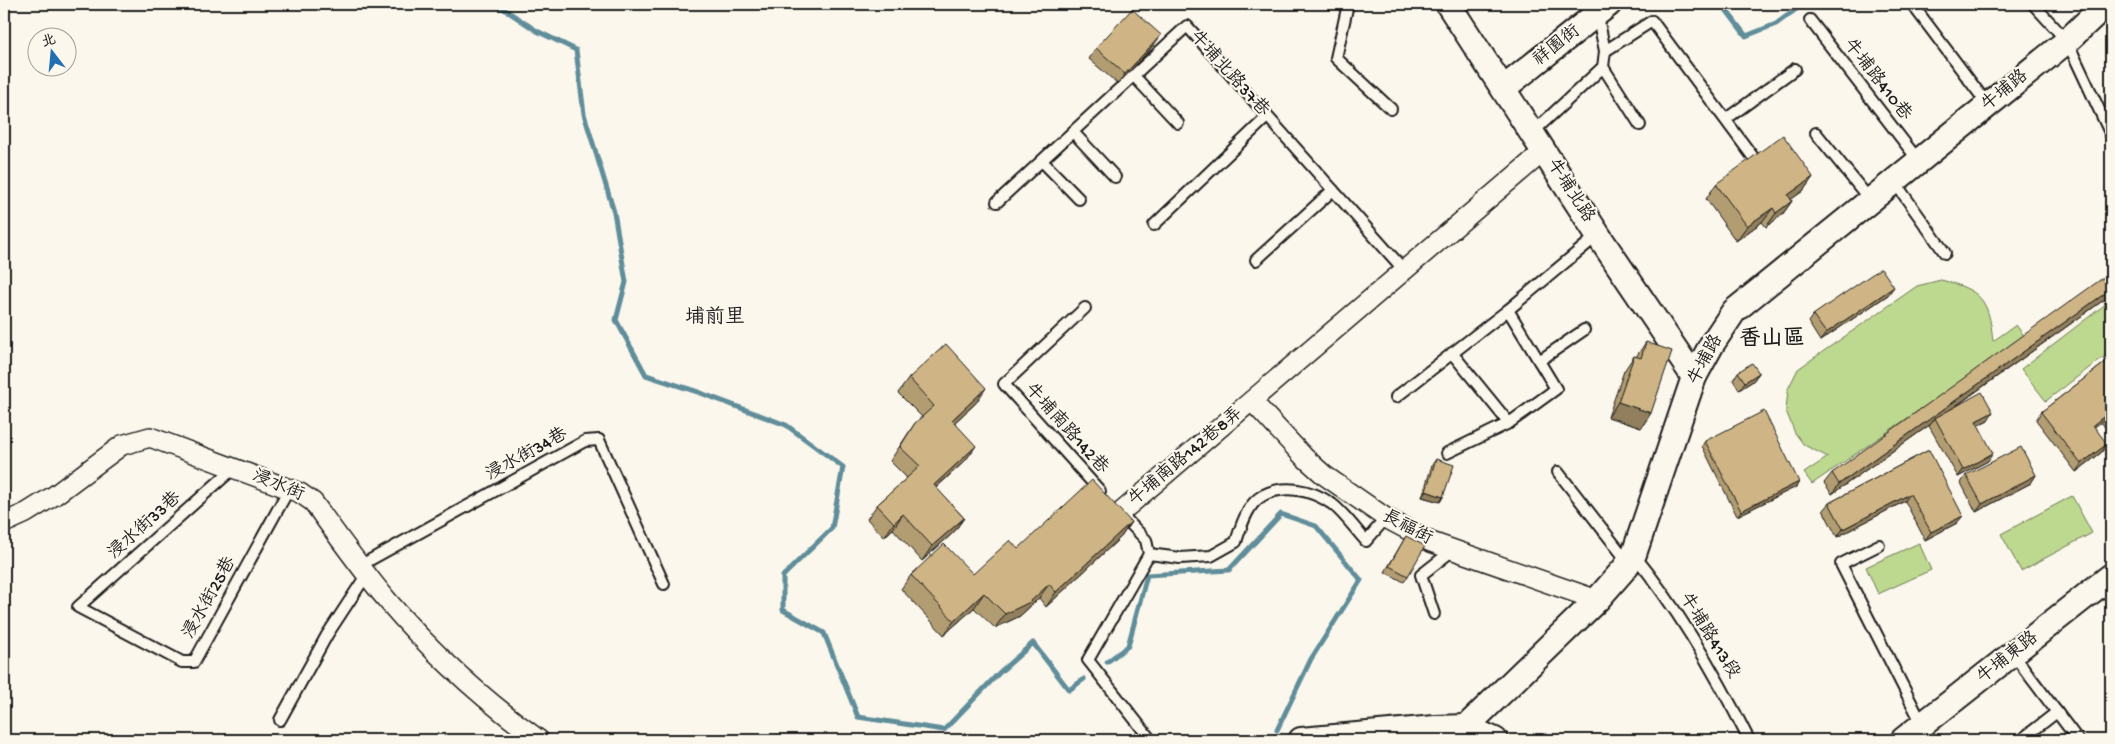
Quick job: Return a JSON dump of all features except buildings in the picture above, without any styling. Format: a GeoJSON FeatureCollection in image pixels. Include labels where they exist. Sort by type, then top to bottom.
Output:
{"type":"FeatureCollection","features":[{"type":"Feature","properties":{"kind":"street","name":"牛埔北路"},"geometry":{"type":"LineString","coordinates":[[1448,4],[1598,235],[1694,377]]}},
{"type":"Feature","properties":{"kind":"street","name":"牛埔路"},"geometry":{"type":"LineString","coordinates":[[1466,727],[1597,600],[1631,559],[1694,377],[1712,344],[1734,311],[1918,160],[2068,42],[2106,4]]}},
{"type":"Feature","properties":{"kind":"street","name":"祥園街"},"geometry":{"type":"LineString","coordinates":[[1504,88],[1601,7]]}},
{"type":"Feature","properties":{"kind":"street"},"geometry":{"type":"LineString","coordinates":[[1252,401],[1404,270],[1538,142]]}},
{"type":"Feature","properties":{"kind":"street","name":"牛埔南路142巷8弄"},"geometry":{"type":"LineString","coordinates":[[1114,506],[1252,401]]}},
{"type":"Feature","properties":{"kind":"street","name":"長福街"},"geometry":{"type":"LineString","coordinates":[[1252,401],[1317,469],[1386,518],[1431,542],[1597,600]]}},
{"type":"Feature","properties":{"kind":"street","name":"浸水街"},"geometry":{"type":"LineString","coordinates":[[4,523],[26,513],[55,495],[122,445],[150,437],[300,493],[313,502],[387,600],[456,672],[509,718],[539,740]]}},
{"type":"Feature","properties":{"kind":"street","name":"牛埔東路"},"geometry":{"type":"LineString","coordinates":[[1903,740],[2111,576]]}},
{"type":"Feature","properties":{"kind":"street"},"geometry":{"type":"LineString","coordinates":[[1301,740],[1466,727],[1495,740]]}},
{"type":"Feature","properties":{"kind":"lane"},"geometry":{"type":"LineString","coordinates":[[1348,4],[1336,58],[1391,109]]}},
{"type":"Feature","properties":{"kind":"lane"},"geometry":{"type":"LineString","coordinates":[[1912,4],[1988,105]]}},
{"type":"Feature","properties":{"kind":"lane"},"geometry":{"type":"LineString","coordinates":[[2034,4],[2068,42],[2111,135]]}},
{"type":"Feature","properties":{"kind":"lane"},"geometry":{"type":"LineString","coordinates":[[1538,142],[1603,67],[1605,51],[1601,7]]}},
{"type":"Feature","properties":{"kind":"lane","name":"牛埔路410巷"},"geometry":{"type":"LineString","coordinates":[[1810,20],[1918,160]]}},
{"type":"Feature","properties":{"kind":"lane"},"geometry":{"type":"LineString","coordinates":[[1605,51],[1652,21],[1756,161]]}},
{"type":"Feature","properties":{"kind":"lane","name":"牛埔北路37巷"},"geometry":{"type":"LineString","coordinates":[[997,202],[1187,26],[1404,270]]}},
{"type":"Feature","properties":{"kind":"lane"},"geometry":{"type":"LineString","coordinates":[[1603,67],[1640,125]]}},
{"type":"Feature","properties":{"kind":"lane"},"geometry":{"type":"LineString","coordinates":[[1726,119],[1795,69]]}},
{"type":"Feature","properties":{"kind":"lane"},"geometry":{"type":"LineString","coordinates":[[1134,76],[1178,124]]}},
{"type":"Feature","properties":{"kind":"lane"},"geometry":{"type":"LineString","coordinates":[[1154,224],[1267,117]]}},
{"type":"Feature","properties":{"kind":"lane"},"geometry":{"type":"LineString","coordinates":[[1073,132],[1115,177]]}},
{"type":"Feature","properties":{"kind":"lane"},"geometry":{"type":"LineString","coordinates":[[1816,133],[1870,200]]}},
{"type":"Feature","properties":{"kind":"lane"},"geometry":{"type":"LineString","coordinates":[[1042,161],[1079,200]]}},
{"type":"Feature","properties":{"kind":"lane"},"geometry":{"type":"LineString","coordinates":[[1893,181],[1945,253]]}},
{"type":"Feature","properties":{"kind":"lane"},"geometry":{"type":"LineString","coordinates":[[1256,260],[1332,190]]}},
{"type":"Feature","properties":{"kind":"lane"},"geometry":{"type":"LineString","coordinates":[[1396,397],[1508,310],[1598,235]]}},
{"type":"Feature","properties":{"kind":"lane","name":"牛埔南路142巷"},"geometry":{"type":"LineString","coordinates":[[1085,308],[1004,384],[1146,540],[1149,554]]}},
{"type":"Feature","properties":{"kind":"lane"},"geometry":{"type":"LineString","coordinates":[[1447,453],[1509,423],[1556,389],[1508,310]]}},
{"type":"Feature","properties":{"kind":"lane"},"geometry":{"type":"LineString","coordinates":[[1539,361],[1584,330]]}},
{"type":"Feature","properties":{"kind":"lane"},"geometry":{"type":"LineString","coordinates":[[1452,353],[1509,423]]}},
{"type":"Feature","properties":{"kind":"lane","name":"浸水街34巷"},"geometry":{"type":"LineString","coordinates":[[364,570],[585,441],[599,440],[664,584]]}},
{"type":"Feature","properties":{"kind":"lane","name":"浸水街33巷"},"geometry":{"type":"LineString","coordinates":[[78,607],[234,468]]}},
{"type":"Feature","properties":{"kind":"lane","name":"牛埔路413段"},"geometry":{"type":"LineString","coordinates":[[1558,472],[1631,559],[1658,584],[1723,688],[1749,740]]}},
{"type":"Feature","properties":{"kind":"lane","name":"浸水街25巷"},"geometry":{"type":"LineString","coordinates":[[78,607],[182,662],[194,662],[289,489]]}},
{"type":"Feature","properties":{"kind":"lane"},"geometry":{"type":"LineString","coordinates":[[1151,740],[1088,660],[1149,554],[1180,558],[1211,556],[1236,542],[1242,521],[1258,498],[1283,489],[1309,491],[1333,504],[1366,541],[1386,518]]}},
{"type":"Feature","properties":{"kind":"lane"},"geometry":{"type":"LineString","coordinates":[[1879,544],[1841,564],[1922,725]]}},
{"type":"Feature","properties":{"kind":"lane"},"geometry":{"type":"LineString","coordinates":[[1434,614],[1421,576],[1453,550]]}},
{"type":"Feature","properties":{"kind":"lane"},"geometry":{"type":"LineString","coordinates":[[280,720],[364,570]]}},
{"type":"Feature","properties":{"kind":"lane"},"geometry":{"type":"LineString","coordinates":[[2013,654],[2078,740]]}},
{"type":"Feature","properties":{"kind":"lane"},"geometry":{"type":"LineString","coordinates":[[2021,740],[2057,712]]}},
{"type":"Feature","properties":{"kind":"green space"},"geometry":{"type":"Polygon","coordinates":[[[1941,280],[1965,288],[1980,298],[1989,315],[1993,341],[2016,325],[2025,337],[1812,484],[1804,473],[1828,457],[1804,445],[1795,433],[1786,411],[1788,389],[1798,369],[1917,286],[1941,280]]]}},
{"type":"Feature","properties":{"kind":"green space"},"geometry":{"type":"Polygon","coordinates":[[[2107,303],[2111,309],[2111,351],[2046,401],[2021,369],[2107,303]]]}},
{"type":"Feature","properties":{"kind":"green space"},"geometry":{"type":"Polygon","coordinates":[[[2072,496],[2092,533],[2021,571],[2001,534],[2072,496]]]}},
{"type":"Feature","properties":{"kind":"green space"},"geometry":{"type":"Polygon","coordinates":[[[1919,543],[1931,570],[1878,594],[1866,567],[1919,543]]]}},
{"type":"Feature","properties":{"kind":"waterway"},"geometry":{"type":"LineString","coordinates":[[1725,4],[1727,11],[1746,36],[1776,24],[1803,4]]}},
{"type":"Feature","properties":{"kind":"waterway"},"geometry":{"type":"LineString","coordinates":[[501,7],[537,31],[576,50],[584,114],[614,212],[626,282],[616,320],[646,375],[786,425],[843,467],[832,528],[783,576],[783,610],[824,633],[858,717],[944,730],[1000,672],[1033,643],[1069,690],[1084,679]]}},
{"type":"Feature","properties":{"kind":"waterway"},"geometry":{"type":"LineString","coordinates":[[1107,662],[1128,646],[1147,575],[1229,570],[1281,514],[1316,526],[1361,580],[1311,659],[1277,730]]}},
{"type":"Feature","properties":{"kind":"district","name":"埔前里"},"geometry":{"type":"Point","coordinates":[715,318]}},
{"type":"Feature","properties":{"kind":"district","name":"香山區"},"geometry":{"type":"Point","coordinates":[1772,340]}}]}
